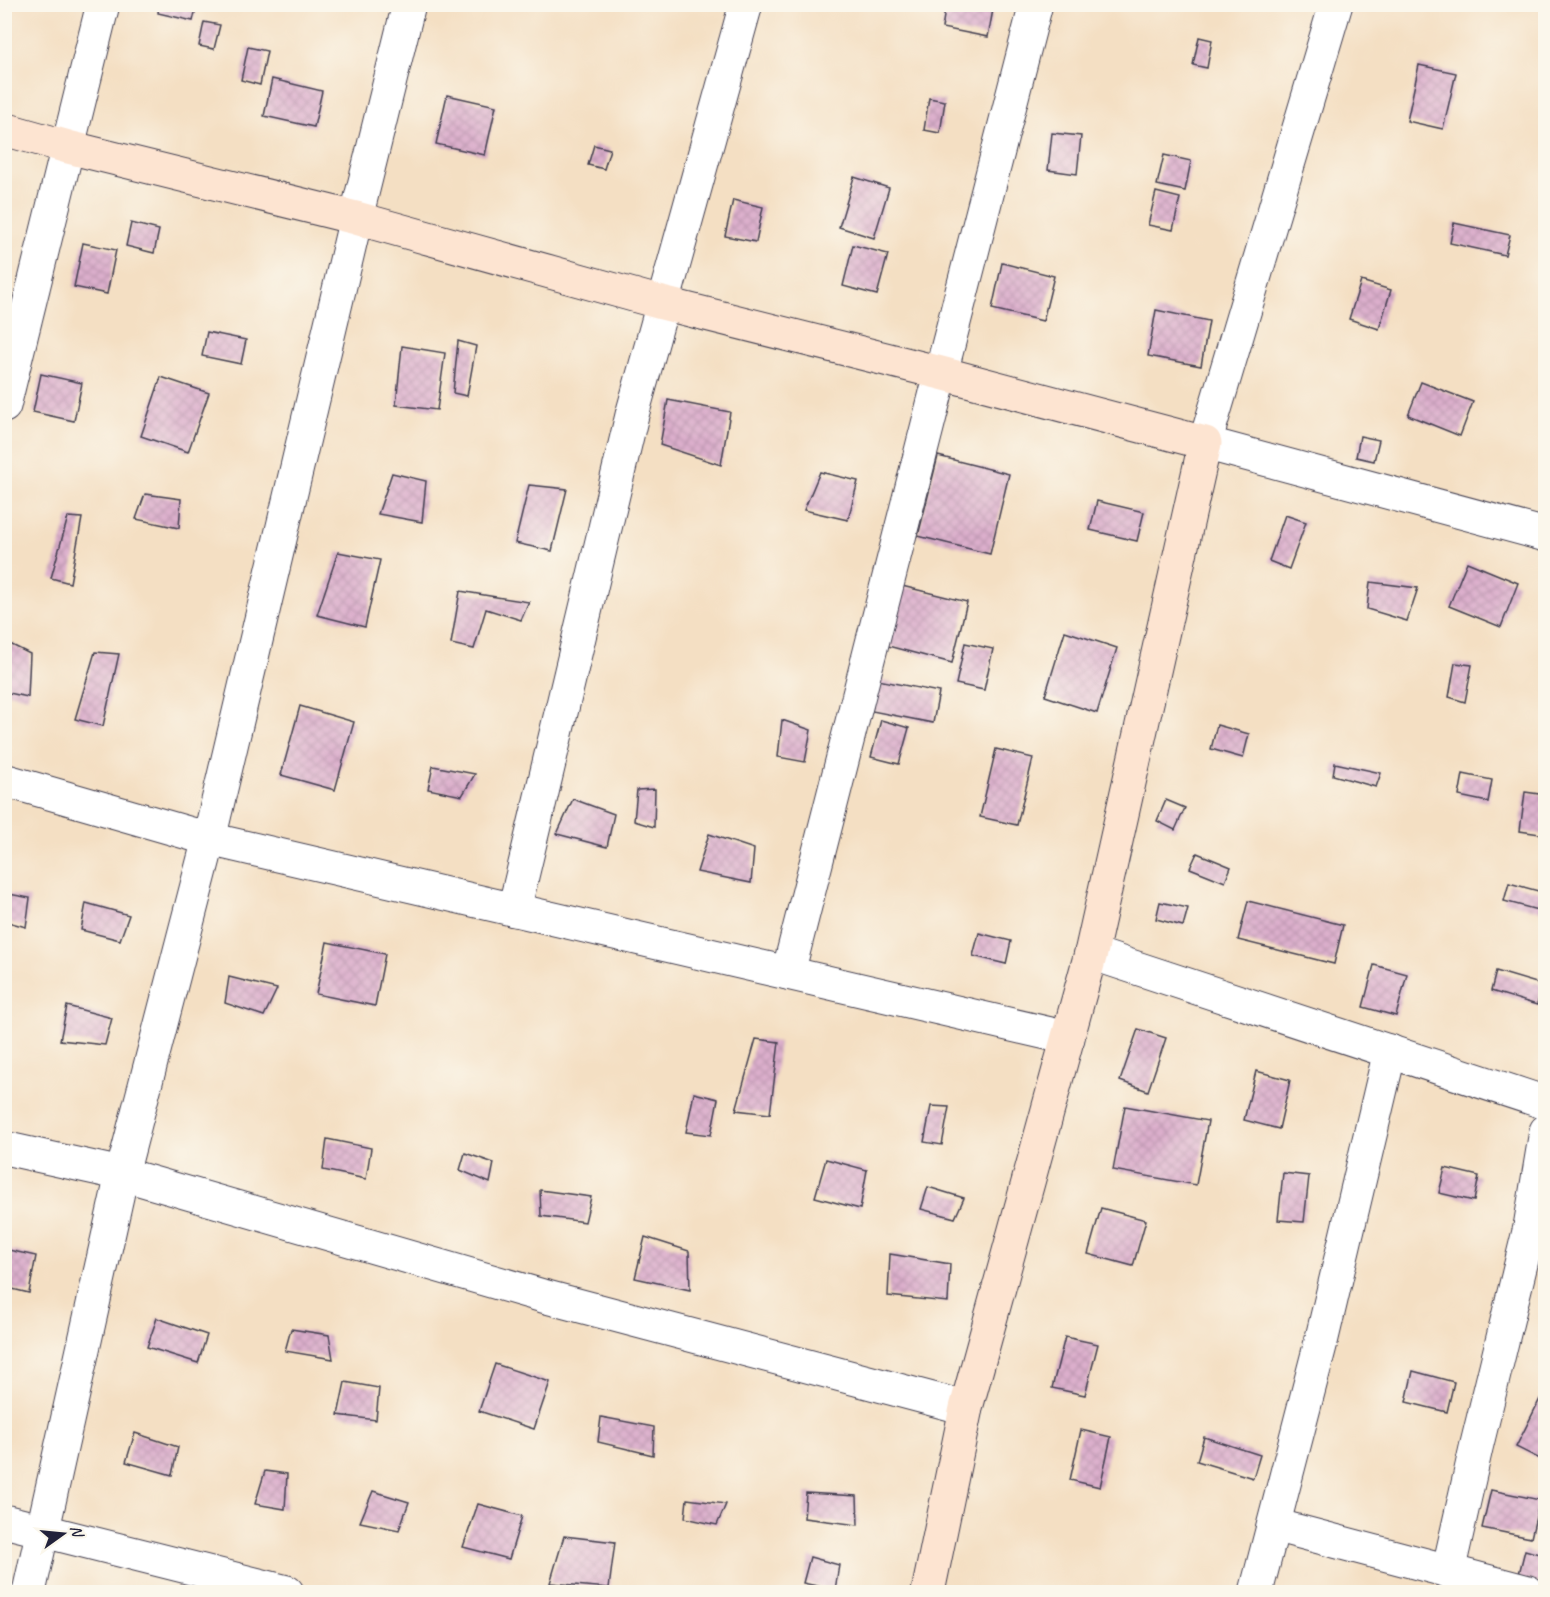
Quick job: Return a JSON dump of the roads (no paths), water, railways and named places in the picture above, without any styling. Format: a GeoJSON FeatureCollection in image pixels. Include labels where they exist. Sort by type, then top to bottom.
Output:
{"type":"FeatureCollection","features":[{"type":"Feature","properties":{"kind":"street"},"geometry":{"type":"LineString","coordinates":[[4,406],[103,4]]}},
{"type":"Feature","properties":{"kind":"street"},"geometry":{"type":"LineString","coordinates":[[29,1593],[122,1174],[209,839],[409,4]]}},
{"type":"Feature","properties":{"kind":"street"},"geometry":{"type":"LineString","coordinates":[[514,910],[632,415],[746,4]]}},
{"type":"Feature","properties":{"kind":"street"},"geometry":{"type":"LineString","coordinates":[[788,974],[1036,4]]}},
{"type":"Feature","properties":{"kind":"street"},"geometry":{"type":"LineString","coordinates":[[928,1593],[966,1408],[1091,953],[1205,443],[1336,4]]}},
{"type":"Feature","properties":{"kind":"street"},"geometry":{"type":"LineString","coordinates":[[4,129],[356,218],[662,303],[941,373],[1545,535]]}},
{"type":"Feature","properties":{"kind":"street"},"geometry":{"type":"LineString","coordinates":[[4,780],[209,839],[1068,1038]]}},
{"type":"Feature","properties":{"kind":"street"},"geometry":{"type":"LineString","coordinates":[[1091,953],[1545,1103]]}},
{"type":"Feature","properties":{"kind":"street"},"geometry":{"type":"LineString","coordinates":[[1256,1593],[1322,1338],[1390,1051]]}},
{"type":"Feature","properties":{"kind":"street"},"geometry":{"type":"LineString","coordinates":[[1448,1572],[1530,1227],[1545,1131]]}},
{"type":"Feature","properties":{"kind":"street"},"geometry":{"type":"LineString","coordinates":[[4,1148],[122,1174],[543,1296],[966,1408]]}},
{"type":"Feature","properties":{"kind":"street"},"geometry":{"type":"LineString","coordinates":[[4,1521],[287,1593]]}},
{"type":"Feature","properties":{"kind":"street"},"geometry":{"type":"LineString","coordinates":[[1274,1525],[1528,1593]]}}]}
